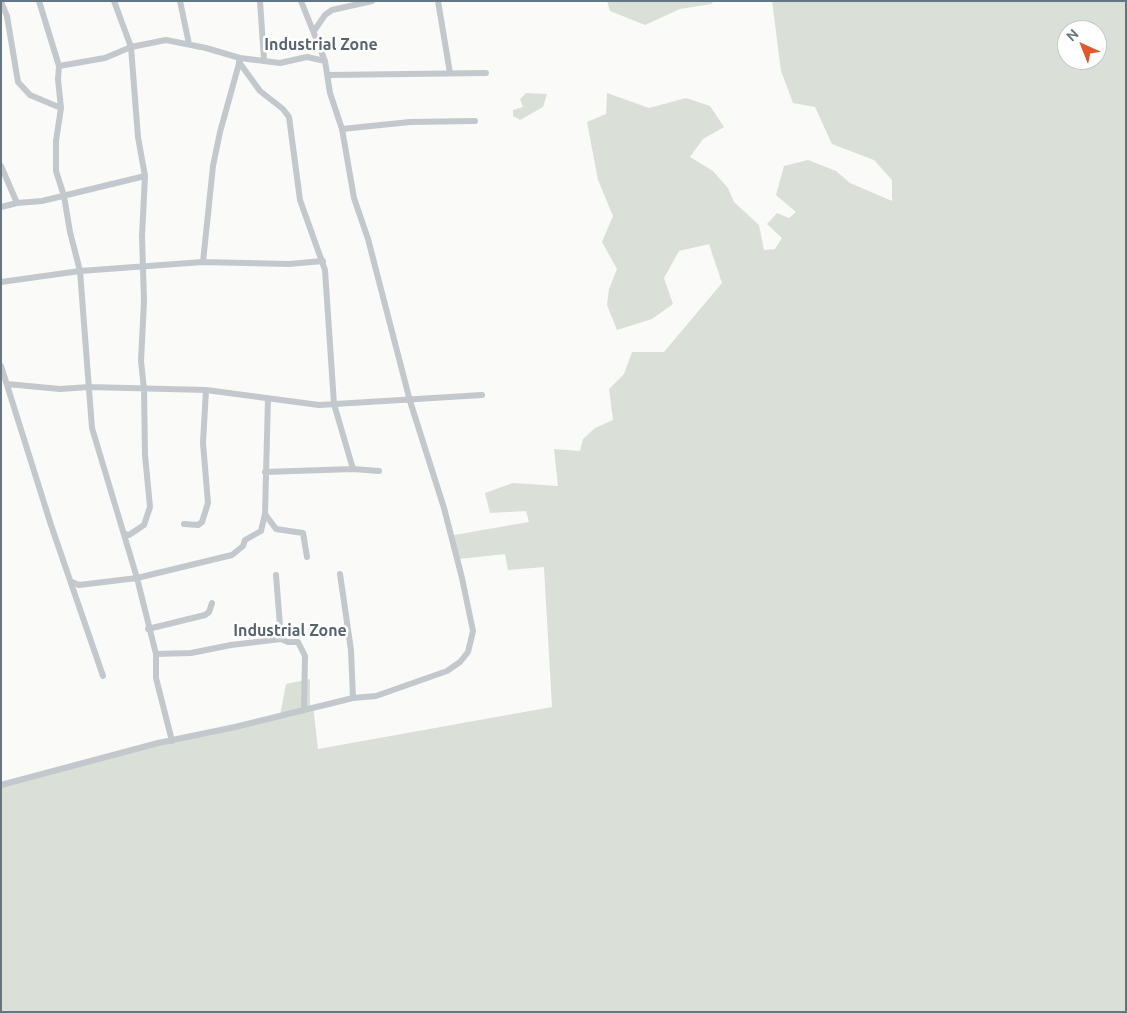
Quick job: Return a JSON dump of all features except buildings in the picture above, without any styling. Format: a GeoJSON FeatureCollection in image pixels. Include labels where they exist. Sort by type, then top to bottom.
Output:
{"type":"FeatureCollection","features":[{"type":"Feature","properties":{"kind":"street"},"geometry":{"type":"LineString","coordinates":[[39,1],[55,47],[59,66],[58,78],[61,108],[56,141],[56,171],[64,196],[70,232],[80,271],[92,428],[138,578],[148,629],[156,654],[155,673],[172,741]]}},
{"type":"Feature","properties":{"kind":"street"},"geometry":{"type":"LineString","coordinates":[[114,1],[131,47],[138,137],[145,176],[140,361],[144,389],[145,456],[150,507],[144,525],[129,535],[125,534]]}},
{"type":"Feature","properties":{"kind":"street"},"geometry":{"type":"LineString","coordinates":[[180,1],[189,44]]}},
{"type":"Feature","properties":{"kind":"street"},"geometry":{"type":"LineString","coordinates":[[260,1],[264,60]]}},
{"type":"Feature","properties":{"kind":"street"},"geometry":{"type":"LineString","coordinates":[[1,785],[172,741],[353,698],[376,696],[447,671],[460,662],[471,643],[473,631],[444,508],[410,401],[386,302],[354,198],[342,129],[330,93],[325,61],[301,1]]}},
{"type":"Feature","properties":{"kind":"street"},"geometry":{"type":"LineString","coordinates":[[314,31],[325,15],[332,10],[372,1]]}},
{"type":"Feature","properties":{"kind":"street"},"geometry":{"type":"LineString","coordinates":[[438,1],[450,73]]}},
{"type":"Feature","properties":{"kind":"street"},"geometry":{"type":"LineString","coordinates":[[1,2],[7,16],[18,82],[30,95],[61,108]]}},
{"type":"Feature","properties":{"kind":"street"},"geometry":{"type":"LineString","coordinates":[[59,66],[105,58],[131,47],[155,41],[189,44],[240,60],[264,60],[280,63],[307,57],[325,61]]}},
{"type":"Feature","properties":{"kind":"street"},"geometry":{"type":"LineString","coordinates":[[240,60],[260,91],[283,109],[289,117],[300,200],[311,237],[323,261],[334,404],[353,469]]}},
{"type":"Feature","properties":{"kind":"street"},"geometry":{"type":"LineString","coordinates":[[202,262],[213,166],[220,132],[230,103],[240,60]]}},
{"type":"Feature","properties":{"kind":"street"},"geometry":{"type":"LineString","coordinates":[[328,75],[486,74]]}},
{"type":"Feature","properties":{"kind":"street"},"geometry":{"type":"LineString","coordinates":[[342,129],[410,122],[475,121]]}},
{"type":"Feature","properties":{"kind":"street"},"geometry":{"type":"LineString","coordinates":[[1,166],[17,203]]}},
{"type":"Feature","properties":{"kind":"street"},"geometry":{"type":"LineString","coordinates":[[1,207],[17,203],[42,201],[145,176]]}},
{"type":"Feature","properties":{"kind":"street"},"geometry":{"type":"LineString","coordinates":[[1,282],[80,271],[202,262],[288,264],[323,261]]}},
{"type":"Feature","properties":{"kind":"street"},"geometry":{"type":"LineString","coordinates":[[2,368],[51,525],[103,676]]}},
{"type":"Feature","properties":{"kind":"street"},"geometry":{"type":"LineString","coordinates":[[7,384],[60,389],[89,387],[206,390],[297,403],[334,404],[410,401],[482,395]]}},
{"type":"Feature","properties":{"kind":"street"},"geometry":{"type":"LineString","coordinates":[[184,524],[198,525],[202,522],[208,503],[203,443],[206,390]]}},
{"type":"Feature","properties":{"kind":"street"},"geometry":{"type":"LineString","coordinates":[[72,582],[79,585],[138,578],[202,564],[232,555],[243,546],[245,540],[261,531],[265,514],[268,398]]}},
{"type":"Feature","properties":{"kind":"street"},"geometry":{"type":"LineString","coordinates":[[265,472],[353,469],[379,471]]}},
{"type":"Feature","properties":{"kind":"street"},"geometry":{"type":"LineString","coordinates":[[265,514],[276,529],[303,533],[307,557]]}},
{"type":"Feature","properties":{"kind":"street"},"geometry":{"type":"LineString","coordinates":[[276,574],[281,639]]}},
{"type":"Feature","properties":{"kind":"street"},"geometry":{"type":"LineString","coordinates":[[340,574],[351,650],[353,698]]}},
{"type":"Feature","properties":{"kind":"street"},"geometry":{"type":"LineString","coordinates":[[148,629],[205,615],[209,612],[212,603]]}},
{"type":"Feature","properties":{"kind":"street"},"geometry":{"type":"LineString","coordinates":[[156,654],[191,654],[231,645],[281,639],[288,642],[298,642],[305,656],[304,710]]}},
{"type":"Feature","properties":{"kind":"shaded area"},"geometry":{"type":"Polygon","coordinates":[[[607,1],[714,1],[711,4],[680,9],[645,25],[610,11],[607,1]]]}},
{"type":"Feature","properties":{"kind":"shaded area"},"geometry":{"type":"Polygon","coordinates":[[[772,1],[1126,1],[1126,1012],[1,1012],[1,785],[280,715],[286,684],[310,679],[310,705],[313,705],[318,749],[552,707],[544,567],[508,570],[505,554],[459,559],[454,535],[529,522],[526,511],[490,513],[485,493],[513,483],[558,486],[554,449],[580,451],[583,439],[595,428],[613,420],[609,389],[624,374],[632,352],[664,352],[722,283],[709,244],[679,251],[664,278],[673,304],[652,319],[617,330],[607,305],[609,289],[617,269],[602,242],[613,216],[598,180],[587,122],[606,114],[607,93],[649,108],[686,98],[710,106],[724,127],[703,139],[690,157],[713,171],[728,188],[734,202],[759,225],[764,250],[775,249],[782,238],[767,224],[777,213],[789,218],[796,212],[776,195],[784,166],[808,160],[836,171],[850,183],[892,201],[892,180],[874,160],[832,144],[815,107],[793,103],[781,71],[772,1]]]}},
{"type":"Feature","properties":{"kind":"shaded area"},"geometry":{"type":"Polygon","coordinates":[[[526,93],[547,94],[543,107],[520,120],[513,116],[513,110],[523,107],[520,99],[526,93]]]}},
{"type":"Feature","properties":{"kind":"district","name":"Industrial Zone"},"geometry":{"type":"Point","coordinates":[321,45]}},
{"type":"Feature","properties":{"kind":"district","name":"Industrial Zone"},"geometry":{"type":"Point","coordinates":[290,631]}}]}
